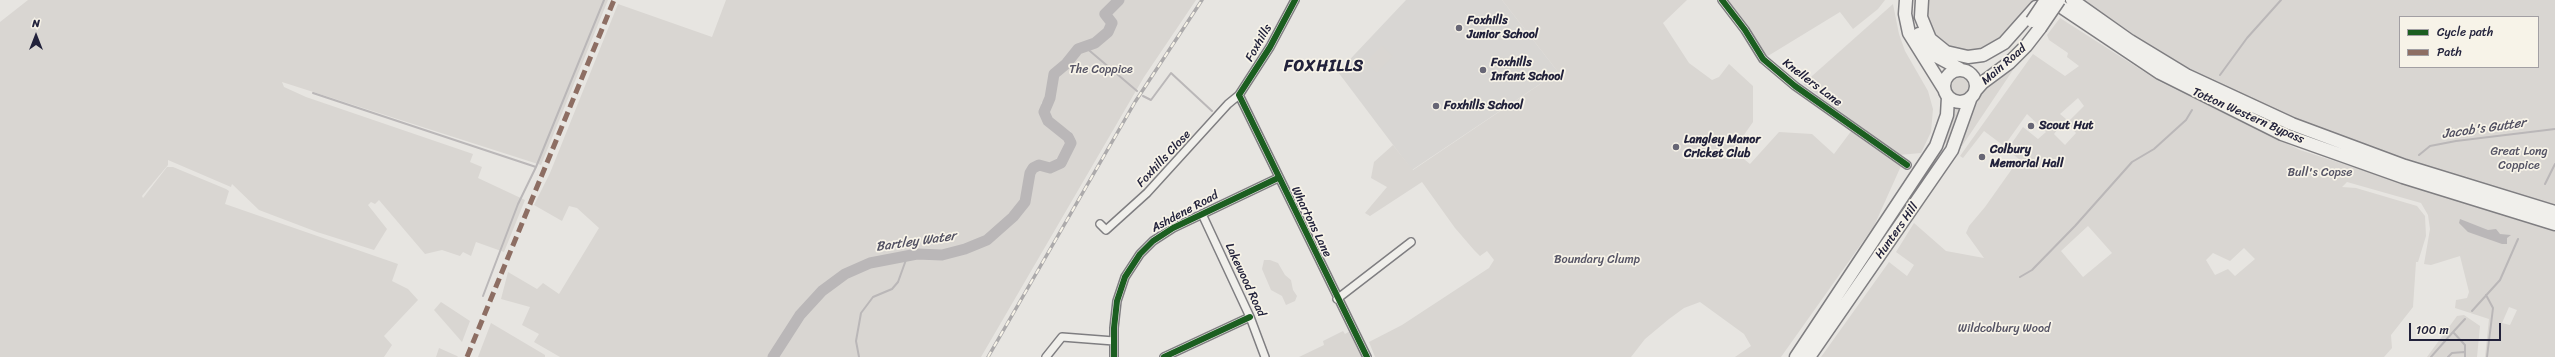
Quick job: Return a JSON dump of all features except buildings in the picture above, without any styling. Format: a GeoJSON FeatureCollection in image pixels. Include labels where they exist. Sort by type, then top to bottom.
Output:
{"type":"FeatureCollection","features":[{"type":"Feature","properties":{"kind":"main road"},"geometry":{"type":"LineString","coordinates":[[1906,0],[1905,14],[1909,33],[1946,93],[1962,102],[1973,94],[1974,78],[1962,69],[1934,55],[1924,45],[1916,24],[1916,0]]}},
{"type":"Feature","properties":{"kind":"main road"},"geometry":{"type":"LineString","coordinates":[[1922,0],[1921,17],[1930,39],[1946,52],[1960,57],[1976,57],[1991,51],[2033,22],[2041,0],[2101,35]]}},
{"type":"Feature","properties":{"kind":"main road","name":"Main Road"},"geometry":{"type":"LineString","coordinates":[[1973,94],[1982,83],[2009,63],[2026,46],[2033,22],[2046,0]]}},
{"type":"Feature","properties":{"kind":"main road","name":"Totton Western Bypass"},"geometry":{"type":"LineString","coordinates":[[2051,0],[2101,35],[2180,85],[2282,134],[2403,177],[2555,224]]}},
{"type":"Feature","properties":{"kind":"main road","name":"Main Road"},"geometry":{"type":"LineString","coordinates":[[1962,69],[2000,54],[2015,42],[2033,22],[2059,0]]}},
{"type":"Feature","properties":{"kind":"main road","name":"Totton Western Bypass"},"geometry":{"type":"LineString","coordinates":[[2072,0],[2130,41],[2186,75],[2292,124],[2405,166],[2555,212]]}},
{"type":"Feature","properties":{"kind":"main road"},"geometry":{"type":"LineString","coordinates":[[1946,93],[1947,75],[1962,69]]}},
{"type":"Feature","properties":{"kind":"main road","name":"Hunters Hill"},"geometry":{"type":"LineString","coordinates":[[1796,357],[1936,146],[1947,115],[1946,93]]}},
{"type":"Feature","properties":{"kind":"main road","name":"Hunters Hill"},"geometry":{"type":"LineString","coordinates":[[1809,357],[1952,150],[1973,94]]}},
{"type":"Feature","properties":{"kind":"street","name":"Foxhills"},"geometry":{"type":"LineString","coordinates":[[1239,95],[1270,47],[1295,0]]}},
{"type":"Feature","properties":{"kind":"street","name":"Knellers Lane"},"geometry":{"type":"LineString","coordinates":[[1722,0],[1745,30],[1763,59],[1795,86],[1907,165]]}},
{"type":"Feature","properties":{"kind":"street","name":"Whartons Lane"},"geometry":{"type":"LineString","coordinates":[[1239,95],[1366,357]]}},
{"type":"Feature","properties":{"kind":"street","name":"Foxhills Close"},"geometry":{"type":"LineString","coordinates":[[1100,224],[1106,230],[1147,193],[1183,156],[1228,104],[1239,95]]}},
{"type":"Feature","properties":{"kind":"street","name":"Ashdene Road"},"geometry":{"type":"LineString","coordinates":[[1114,357],[1117,301],[1125,277],[1134,262],[1158,238],[1202,214],[1278,178]]}},
{"type":"Feature","properties":{"kind":"street","name":"Lakewood Road"},"geometry":{"type":"LineString","coordinates":[[1202,214],[1250,317],[1265,357]]}},
{"type":"Feature","properties":{"kind":"street"},"geometry":{"type":"LineString","coordinates":[[1337,299],[1411,242]]}},
{"type":"Feature","properties":{"kind":"street"},"geometry":{"type":"LineString","coordinates":[[1164,357],[1250,317]]}},
{"type":"Feature","properties":{"kind":"street"},"geometry":{"type":"LineString","coordinates":[[1046,357],[1062,337],[1114,341]]}},
{"type":"Feature","properties":{"kind":"shaded area","name":"Foxhills School"},"geometry":{"type":"Polygon","coordinates":[[[1406,0],[1502,0],[1558,72],[1412,170],[1338,72],[1406,0]]]}},
{"type":"Feature","properties":{"kind":"shaded area"},"geometry":{"type":"Polygon","coordinates":[[[2460,219],[2488,230],[2496,229],[2500,234],[2511,235],[2507,238],[2507,244],[2502,244],[2468,232],[2459,223],[2460,219]]]}},
{"type":"Feature","properties":{"kind":"green space"},"geometry":{"type":"Polygon","coordinates":[[[28,0],[608,0],[541,165],[282,82],[284,87],[306,97],[473,154],[470,162],[482,167],[478,178],[525,200],[504,252],[476,242],[471,256],[463,252],[460,256],[442,250],[425,254],[379,200],[375,204],[371,202],[368,205],[387,229],[374,250],[317,232],[259,210],[232,184],[231,187],[168,160],[168,165],[142,196],[143,198],[167,167],[173,167],[229,191],[225,204],[398,264],[392,281],[408,289],[418,300],[384,336],[392,345],[384,357],[0,357],[0,22],[28,0]]]}},
{"type":"Feature","properties":{"kind":"green space","name":"The Coppice"},"geometry":{"type":"Polygon","coordinates":[[[726,0],[1196,0],[1144,77],[981,357],[776,357],[781,348],[779,345],[769,357],[560,357],[534,342],[539,334],[522,325],[530,307],[501,299],[508,272],[537,289],[543,283],[559,294],[599,228],[577,208],[569,206],[562,221],[534,205],[550,173],[618,4],[712,37],[726,0]],[[1083,44],[1051,75],[1049,98],[1041,103],[1043,117],[1048,124],[1065,135],[1069,146],[1055,164],[1030,168],[1024,201],[1006,224],[1007,226],[1027,207],[1032,178],[1036,169],[1053,169],[1066,163],[1070,157],[1074,147],[1071,132],[1050,118],[1048,106],[1052,100],[1055,75],[1065,69],[1079,50],[1085,47],[1083,44]]]}},
{"type":"Feature","properties":{"kind":"green space","name":"Boundary Clump"},"geometry":{"type":"Polygon","coordinates":[[[1502,0],[1687,0],[1663,23],[1689,63],[1712,80],[1719,77],[1729,64],[1753,86],[1753,122],[1739,142],[1739,155],[1750,164],[1779,132],[1812,134],[1834,154],[1852,130],[1901,166],[1874,226],[1781,357],[1735,357],[1751,346],[1744,334],[1700,302],[1684,308],[1669,319],[1645,339],[1631,357],[1375,357],[1369,342],[1402,325],[1489,268],[1494,260],[1487,251],[1480,256],[1474,250],[1455,228],[1422,182],[1370,216],[1365,213],[1387,187],[1371,178],[1374,162],[1393,145],[1413,170],[1558,72],[1502,0]]]}},
{"type":"Feature","properties":{"kind":"green space"},"geometry":{"type":"Polygon","coordinates":[[[1722,0],[1885,0],[1878,9],[1853,29],[1840,12],[1763,59],[1722,0]]]}},
{"type":"Feature","properties":{"kind":"green space"},"geometry":{"type":"Polygon","coordinates":[[[1927,0],[2034,0],[2005,37],[1978,52],[1956,52],[1935,38],[1926,18],[1927,0]]]}},
{"type":"Feature","properties":{"kind":"green space","name":"Great Long Coppice"},"geometry":{"type":"Polygon","coordinates":[[[2079,0],[2555,0],[2555,208],[2437,170],[2292,119],[2233,93],[2167,58],[2103,18],[2079,0]]]}},
{"type":"Feature","properties":{"kind":"green space"},"geometry":{"type":"Polygon","coordinates":[[[1893,4],[1899,34],[1905,51],[1928,91],[1933,109],[1931,132],[1921,153],[1899,155],[1803,84],[1893,4]]]}},
{"type":"Feature","properties":{"kind":"green space"},"geometry":{"type":"Polygon","coordinates":[[[2060,18],[2160,82],[2300,150],[2555,232],[2555,357],[2485,357],[2489,319],[2455,308],[2456,300],[2467,298],[2469,292],[2460,256],[2431,265],[2424,264],[2430,229],[2428,215],[2421,203],[2347,182],[2342,187],[2356,188],[2417,206],[2425,216],[2426,236],[2418,262],[2416,262],[2413,307],[2391,335],[2392,348],[2384,357],[1821,357],[1889,262],[1907,276],[1914,265],[1896,252],[1914,223],[1946,251],[1984,258],[1966,233],[1969,226],[1985,207],[2019,159],[2007,150],[2023,127],[2038,139],[2046,132],[2027,114],[2004,146],[1984,131],[1963,158],[1960,156],[2033,54],[2065,76],[2079,66],[2067,57],[2068,53],[2049,40],[2047,35],[2060,18]],[[2078,98],[2060,114],[2066,119],[2054,134],[2065,145],[2076,133],[2067,123],[2084,106],[2078,98]],[[2088,226],[2061,251],[2083,277],[2112,253],[2088,226]],[[2244,248],[2230,261],[2213,253],[2206,260],[2215,275],[2228,269],[2235,276],[2255,259],[2244,248]],[[2509,307],[2502,323],[2510,325],[2517,310],[2509,307]]]}},
{"type":"Feature","properties":{"kind":"green space"},"geometry":{"type":"Polygon","coordinates":[[[1382,46],[1393,56],[1377,73],[1366,62],[1382,46]]]}},
{"type":"Feature","properties":{"kind":"green space"},"geometry":{"type":"Polygon","coordinates":[[[2011,67],[2013,70],[1962,146],[1959,144],[1983,89],[2011,67]]]}},
{"type":"Feature","properties":{"kind":"green space"},"geometry":{"type":"Polygon","coordinates":[[[1960,73],[1964,74],[1970,80],[1970,88],[1964,94],[1960,95],[1956,94],[1950,88],[1949,84],[1950,80],[1956,74],[1960,73]]]}},
{"type":"Feature","properties":{"kind":"green space"},"geometry":{"type":"Polygon","coordinates":[[[1953,105],[1965,105],[1951,140],[1942,145],[1952,122],[1953,105]]]}},
{"type":"Feature","properties":{"kind":"green space"},"geometry":{"type":"Polygon","coordinates":[[[1950,147],[1924,182],[1924,174],[1938,152],[1950,147]]]}},
{"type":"Feature","properties":{"kind":"green space"},"geometry":{"type":"Polygon","coordinates":[[[1919,183],[1923,190],[1800,357],[1919,183]]]}},
{"type":"Feature","properties":{"kind":"green space"},"geometry":{"type":"Polygon","coordinates":[[[1264,260],[1270,260],[1278,263],[1285,275],[1291,280],[1293,290],[1297,296],[1295,301],[1286,305],[1282,296],[1271,290],[1262,269],[1264,260]]]}},
{"type":"Feature","properties":{"kind":"green space"},"geometry":{"type":"Polygon","coordinates":[[[441,302],[470,321],[462,342],[434,310],[441,302]]]}},
{"type":"Feature","properties":{"kind":"green space"},"geometry":{"type":"Polygon","coordinates":[[[2464,315],[2480,326],[2477,357],[2427,357],[2457,316],[2464,315]]]}},
{"type":"Feature","properties":{"kind":"green space"},"geometry":{"type":"Polygon","coordinates":[[[491,323],[545,355],[545,357],[478,357],[491,323]]]}},
{"type":"Feature","properties":{"kind":"green space"},"geometry":{"type":"Polygon","coordinates":[[[1352,330],[1367,357],[1299,357],[1324,345],[1323,341],[1343,331],[1345,334],[1352,330]]]}},
{"type":"Feature","properties":{"kind":"green space"},"geometry":{"type":"Polygon","coordinates":[[[439,348],[457,356],[458,357],[436,357],[439,348]]]}},
{"type":"Feature","properties":{"kind":"waterway"},"geometry":{"type":"LineString","coordinates":[[483,296],[518,204],[536,167],[604,0]]}},
{"type":"Feature","properties":{"kind":"waterway","name":"Bartley Water"},"geometry":{"type":"LineString","coordinates":[[773,357],[800,315],[822,291],[845,274],[870,263],[917,254],[942,255],[965,249],[987,240],[1013,217],[1025,202],[1030,173],[1033,168],[1039,165],[1050,168],[1061,163],[1071,143],[1068,137],[1048,121],[1044,112],[1050,98],[1054,74],[1066,64],[1078,49],[1095,43],[1108,32],[1112,23],[1105,14],[1119,0]]}},
{"type":"Feature","properties":{"kind":"waterway"},"geometry":{"type":"LineString","coordinates":[[2220,75],[2247,38],[2281,0]]}},
{"type":"Feature","properties":{"kind":"waterway"},"geometry":{"type":"LineString","coordinates":[[1084,46],[1137,91]]}},
{"type":"Feature","properties":{"kind":"waterway"},"geometry":{"type":"LineString","coordinates":[[1143,96],[1151,100],[1171,73],[1212,111]]}},
{"type":"Feature","properties":{"kind":"waterway"},"geometry":{"type":"LineString","coordinates":[[313,93],[536,167]]}},
{"type":"Feature","properties":{"kind":"waterway"},"geometry":{"type":"LineString","coordinates":[[2020,277],[2032,270],[2075,226],[2132,162],[2154,149],[2186,120],[2192,110]]}},
{"type":"Feature","properties":{"kind":"waterway","name":"Jacob's Gutter"},"geometry":{"type":"LineString","coordinates":[[2419,155],[2430,146],[2456,141],[2555,129]]}},
{"type":"Feature","properties":{"kind":"waterway","name":"Jacob's Gutter"},"geometry":{"type":"LineString","coordinates":[[2545,184],[2555,164]]}},
{"type":"Feature","properties":{"kind":"waterway"},"geometry":{"type":"LineString","coordinates":[[2472,311],[2500,280],[2518,239]]}},
{"type":"Feature","properties":{"kind":"waterway"},"geometry":{"type":"LineString","coordinates":[[859,357],[856,341],[861,313],[873,297],[892,289],[898,282],[907,257]]}},
{"type":"Feature","properties":{"kind":"waterway"},"geometry":{"type":"LineString","coordinates":[[2486,295],[2493,308],[2487,357]]}},
{"type":"Feature","properties":{"kind":"waterway"},"geometry":{"type":"LineString","coordinates":[[2465,319],[2453,332],[2465,345],[2465,357]]}},
{"type":"Feature","properties":{"kind":"waterway"},"geometry":{"type":"LineString","coordinates":[[2431,357],[2453,332]]}},
{"type":"Feature","properties":{"kind":"waterway"},"geometry":{"type":"LineString","coordinates":[[2448,357],[2452,353],[2464,352]]}},
{"type":"Feature","properties":{"kind":"railway"},"geometry":{"type":"LineString","coordinates":[[988,357],[1135,102],[1202,0]]}},
{"type":"Feature","properties":{"kind":"marked path"},"geometry":{"type":"LineString","coordinates":[[467,357],[614,0]]}},
{"type":"Feature","properties":{"kind":"cycle path"},"geometry":{"type":"LineString","coordinates":[[1295,0],[1270,47],[1239,95],[1367,357]]}},
{"type":"Feature","properties":{"kind":"cycle path"},"geometry":{"type":"LineString","coordinates":[[1722,0],[1745,30],[1763,59],[1795,86],[1907,165]]}},
{"type":"Feature","properties":{"kind":"cycle path"},"geometry":{"type":"LineString","coordinates":[[1114,357],[1114,328],[1117,301],[1125,277],[1140,254],[1153,241],[1173,228],[1278,178]]}},
{"type":"Feature","properties":{"kind":"cycle path"},"geometry":{"type":"LineString","coordinates":[[1164,357],[1250,317]]}},
{"type":"Feature","properties":{"kind":"place","name":"Foxhills Junior School"},"geometry":{"type":"Point","coordinates":[1459,28]}},
{"type":"Feature","properties":{"kind":"place","name":"Foxhills Infant School"},"geometry":{"type":"Point","coordinates":[1483,70]}},
{"type":"Feature","properties":{"kind":"place","name":"Foxhills School"},"geometry":{"type":"Point","coordinates":[1436,106]}},
{"type":"Feature","properties":{"kind":"place","name":"Scout Hut"},"geometry":{"type":"Point","coordinates":[2031,126]}},
{"type":"Feature","properties":{"kind":"place","name":"Langley Manor Cricket Club"},"geometry":{"type":"Point","coordinates":[1676,147]}},
{"type":"Feature","properties":{"kind":"place","name":"Colbury Memorial Hall"},"geometry":{"type":"Point","coordinates":[1982,157]}},
{"type":"Feature","properties":{"kind":"district","name":"FOXHILLS"},"geometry":{"type":"Point","coordinates":[1324,67]}},
{"type":"Feature","properties":{"kind":"park label","name":"Bull's Copse"},"geometry":{"type":"Point","coordinates":[2320,173]}},
{"type":"Feature","properties":{"kind":"park label","name":"Wildcolbury Wood"},"geometry":{"type":"Point","coordinates":[2004,329]}}]}
